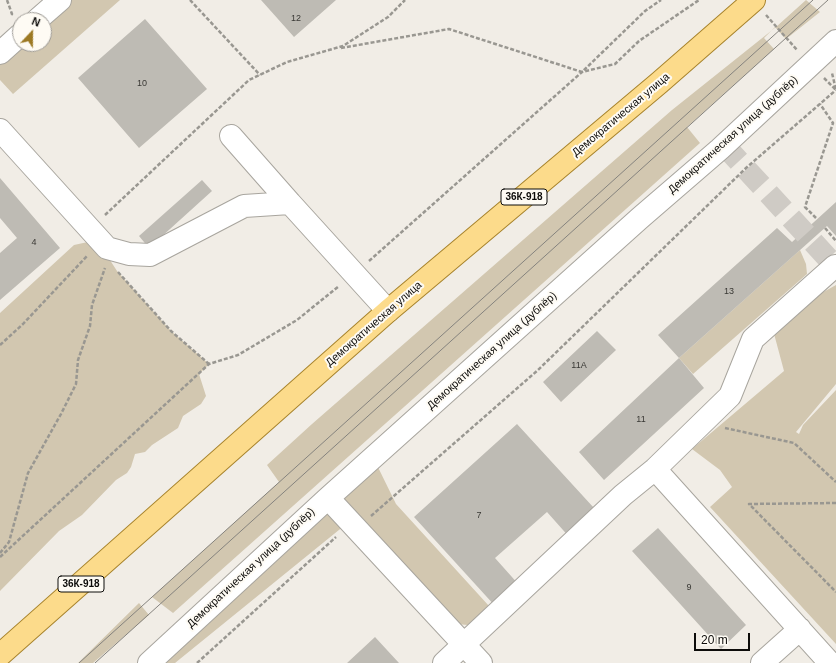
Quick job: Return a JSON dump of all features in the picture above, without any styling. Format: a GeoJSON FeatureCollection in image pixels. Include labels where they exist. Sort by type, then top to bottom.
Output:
{"type":"FeatureCollection","features":[{"type":"Feature","properties":{"kind":"main road","name":"Демократическая улица"},"geometry":{"type":"LineString","coordinates":[[0,655],[388,311],[660,83],[754,0]]}},
{"type":"Feature","properties":{"kind":"street"},"geometry":{"type":"LineString","coordinates":[[46,12],[60,0]]}},
{"type":"Feature","properties":{"kind":"street","name":"Демократическая улица (дублёр)"},"geometry":{"type":"LineString","coordinates":[[149,663],[328,498],[640,218],[720,149],[836,41]]}},
{"type":"Feature","properties":{"kind":"street"},"geometry":{"type":"LineString","coordinates":[[0,52],[12,42]]}},
{"type":"Feature","properties":{"kind":"street"},"geometry":{"type":"LineString","coordinates":[[0,130],[109,261],[129,254],[150,255],[244,206],[290,203]]}},
{"type":"Feature","properties":{"kind":"street"},"geometry":{"type":"LineString","coordinates":[[231,136],[388,311]]}},
{"type":"Feature","properties":{"kind":"street"},"geometry":{"type":"LineString","coordinates":[[444,663],[623,495],[656,469],[730,396],[753,339],[835,266],[836,267]]}},
{"type":"Feature","properties":{"kind":"street"},"geometry":{"type":"LineString","coordinates":[[656,469],[830,663]]}},
{"type":"Feature","properties":{"kind":"street"},"geometry":{"type":"LineString","coordinates":[[328,498],[481,663]]}},
{"type":"Feature","properties":{"kind":"street"},"geometry":{"type":"LineString","coordinates":[[762,663],[800,629]]}},
{"type":"Feature","properties":{"kind":"path"},"geometry":{"type":"LineString","coordinates":[[190,0],[260,75]]}},
{"type":"Feature","properties":{"kind":"path"},"geometry":{"type":"LineString","coordinates":[[116,204],[248,80],[287,62],[343,46],[388,17],[405,0]]}},
{"type":"Feature","properties":{"kind":"path"},"geometry":{"type":"LineString","coordinates":[[332,49],[380,43],[449,29],[582,72],[645,11],[661,0]]}},
{"type":"Feature","properties":{"kind":"path"},"geometry":{"type":"LineString","coordinates":[[197,663],[347,527],[350,521],[362,524],[538,370],[746,168],[836,90]]}},
{"type":"Feature","properties":{"kind":"path"},"geometry":{"type":"LineString","coordinates":[[816,218],[805,207],[833,123],[820,104]]}},
{"type":"Feature","properties":{"kind":"path"},"geometry":{"type":"LineString","coordinates":[[825,228],[836,241]]}},
{"type":"Feature","properties":{"kind":"path"},"geometry":{"type":"LineString","coordinates":[[0,345],[23,324],[95,247],[171,331],[209,364]]}},
{"type":"Feature","properties":{"kind":"path"},"geometry":{"type":"LineString","coordinates":[[0,553],[9,542],[28,474],[76,384],[78,360],[90,326],[92,305],[109,261]]}},
{"type":"Feature","properties":{"kind":"path"},"geometry":{"type":"LineString","coordinates":[[718,426],[794,443],[836,482]]}},
{"type":"Feature","properties":{"kind":"path"},"geometry":{"type":"LineString","coordinates":[[836,503],[749,504],[836,592]]}},
{"type":"Feature","properties":{"kind":"shaded area"},"geometry":{"type":"Polygon","coordinates":[[[63,0],[120,0],[13,94],[0,80],[0,53],[12,48],[12,52],[52,52],[52,12],[63,0]]]}},
{"type":"Feature","properties":{"kind":"shaded area"},"geometry":{"type":"Polygon","coordinates":[[[806,0],[820,12],[786,39],[775,27],[806,0]]]}},
{"type":"Feature","properties":{"kind":"shaded area"},"geometry":{"type":"Polygon","coordinates":[[[771,31],[764,38],[774,49],[687,127],[700,143],[173,613],[152,597],[279,482],[267,465],[672,110],[771,31]]]}},
{"type":"Feature","properties":{"kind":"shaded area"},"geometry":{"type":"Polygon","coordinates":[[[97,240],[117,271],[171,331],[209,364],[199,374],[206,396],[201,404],[183,416],[178,428],[152,445],[145,452],[135,454],[131,467],[127,473],[116,480],[82,515],[59,531],[0,591],[0,313],[74,245],[97,240]]]}},
{"type":"Feature","properties":{"kind":"shaded area"},"geometry":{"type":"Polygon","coordinates":[[[800,250],[806,264],[807,274],[693,374],[679,358],[800,250]]]}},
{"type":"Feature","properties":{"kind":"shaded area"},"geometry":{"type":"Polygon","coordinates":[[[836,285],[836,384],[796,432],[799,434],[803,425],[836,390],[836,644],[710,507],[732,487],[720,470],[692,449],[784,371],[773,330],[818,295],[836,285]]]}},
{"type":"Feature","properties":{"kind":"shaded area"},"geometry":{"type":"Polygon","coordinates":[[[373,457],[396,504],[489,606],[468,625],[444,623],[350,521],[175,663],[149,663],[373,457]]]}},
{"type":"Feature","properties":{"kind":"shaded area"},"geometry":{"type":"Polygon","coordinates":[[[139,603],[149,615],[93,663],[78,663],[139,603]]]}},
{"type":"Feature","properties":{"kind":"building"},"geometry":{"type":"Polygon","coordinates":[[[261,0],[336,0],[294,37],[261,0]]]}},
{"type":"Feature","properties":{"kind":"building"},"geometry":{"type":"Polygon","coordinates":[[[145,19],[207,89],[139,148],[78,78],[145,19]]]}},
{"type":"Feature","properties":{"kind":"building"},"geometry":{"type":"Polygon","coordinates":[[[0,178],[60,248],[0,300],[0,253],[17,238],[0,218],[0,178]]]}},
{"type":"Feature","properties":{"kind":"building"},"geometry":{"type":"Polygon","coordinates":[[[202,180],[212,191],[149,248],[139,236],[202,180]]]}},
{"type":"Feature","properties":{"kind":"building"},"geometry":{"type":"Polygon","coordinates":[[[836,202],[836,236],[827,226],[679,358],[658,335],[777,228],[792,242],[836,202]]]}},
{"type":"Feature","properties":{"kind":"building"},"geometry":{"type":"Polygon","coordinates":[[[597,331],[616,350],[561,402],[543,382],[597,331]]]}},
{"type":"Feature","properties":{"kind":"building"},"geometry":{"type":"Polygon","coordinates":[[[679,358],[704,388],[604,480],[579,452],[679,358]]]}},
{"type":"Feature","properties":{"kind":"building"},"geometry":{"type":"Polygon","coordinates":[[[517,424],[594,508],[571,539],[547,512],[495,558],[520,586],[496,607],[414,517],[517,424]]]}},
{"type":"Feature","properties":{"kind":"building"},"geometry":{"type":"Polygon","coordinates":[[[658,528],[746,625],[721,649],[632,551],[658,528]]]}},
{"type":"Feature","properties":{"kind":"building"},"geometry":{"type":"Polygon","coordinates":[[[375,637],[399,663],[347,663],[375,637]]]}},
{"type":"Feature","properties":{"kind":"tunnel"},"geometry":{"type":"LineString","coordinates":[[724,145],[835,266]]}},
{"type":"Feature","properties":{"kind":"tram line"},"geometry":{"type":"LineString","coordinates":[[79,663],[813,0]]}},
{"type":"Feature","properties":{"kind":"tram line"},"geometry":{"type":"LineString","coordinates":[[95,663],[828,0]]}}]}
